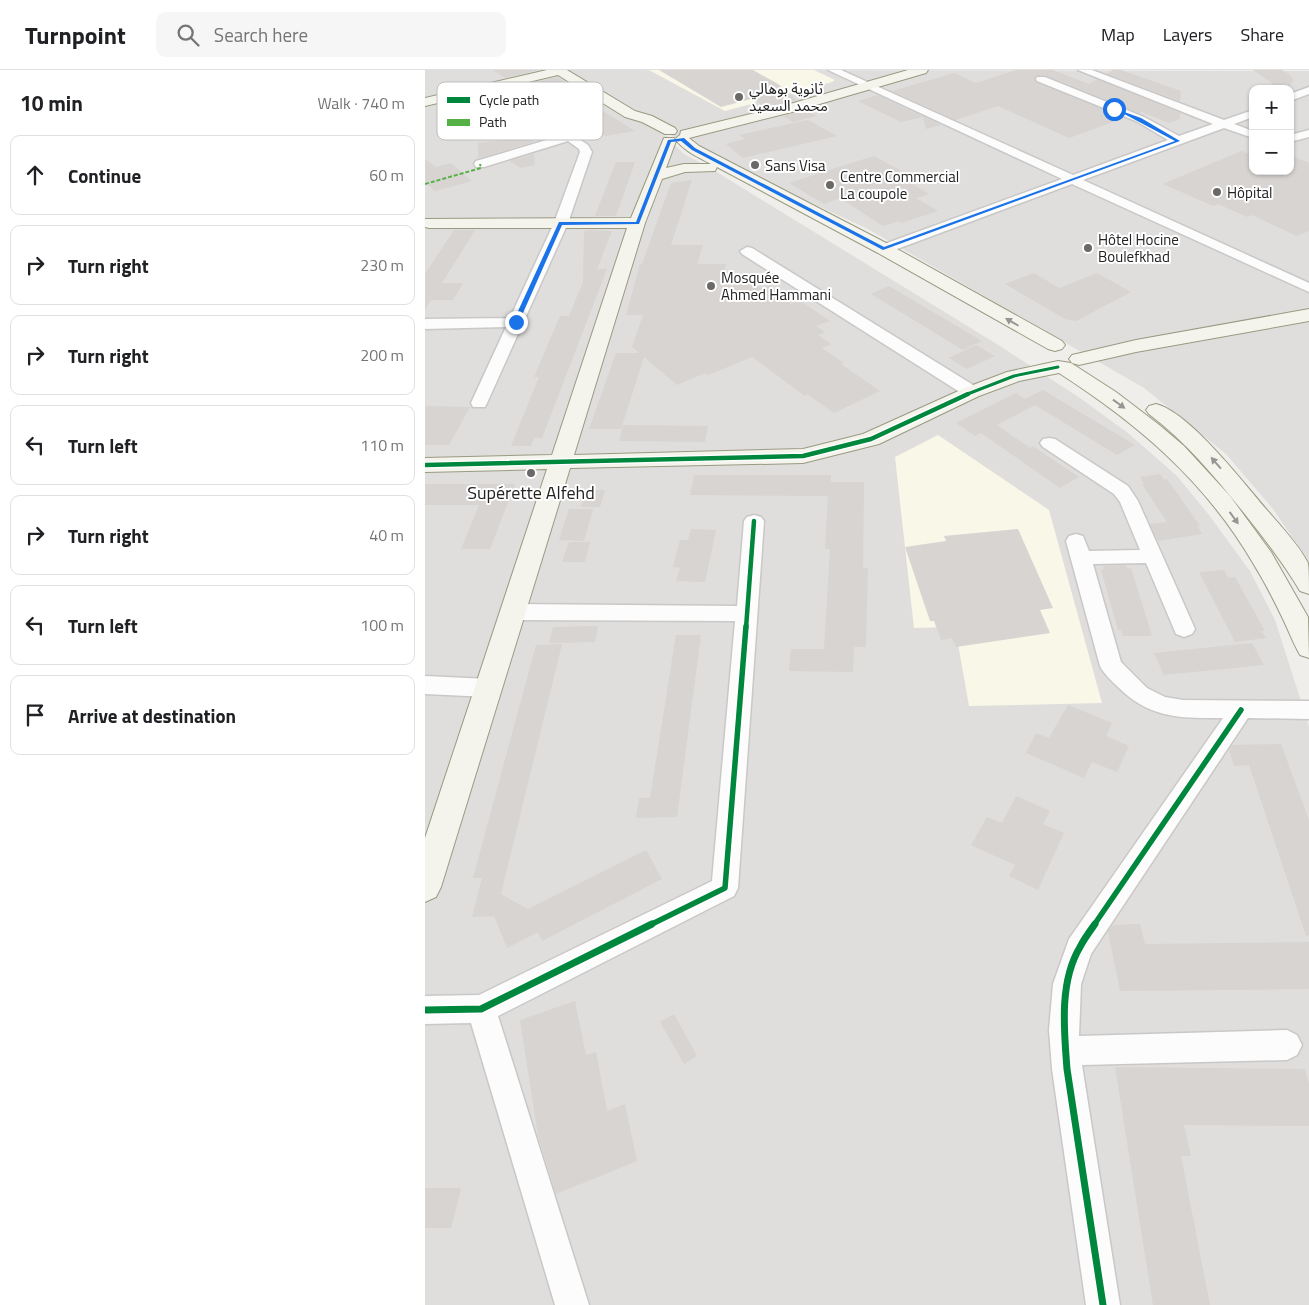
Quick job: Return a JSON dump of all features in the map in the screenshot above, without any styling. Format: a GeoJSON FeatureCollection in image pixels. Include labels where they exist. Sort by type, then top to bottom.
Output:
{"type":"FeatureCollection","features":[{"type":"Feature","properties":{"kind":"main road"},"geometry":{"type":"LineString","coordinates":[[511,82],[558,70],[578,82]]}},
{"type":"Feature","properties":{"kind":"main road"},"geometry":{"type":"LineString","coordinates":[[862,83],[894,70]]}},
{"type":"Feature","properties":{"kind":"main road"},"geometry":{"type":"LineString","coordinates":[[673,136],[862,83],[922,70]]}},
{"type":"Feature","properties":{"kind":"main road"},"geometry":{"type":"LineString","coordinates":[[603,98],[630,114],[637,122],[673,136],[883,249],[1060,357],[1149,427],[1184,458],[1205,482],[1261,556],[1297,618],[1309,648]]}},
{"type":"Feature","properties":{"kind":"main road"},"geometry":{"type":"LineString","coordinates":[[673,136],[681,152],[1010,335],[1060,357],[1112,375],[1172,421],[1207,453],[1293,558],[1309,585]]}},
{"type":"Feature","properties":{"kind":"main road"},"geometry":{"type":"LineString","coordinates":[[425,887],[637,223],[673,136]]}},
{"type":"Feature","properties":{"kind":"main road"},"geometry":{"type":"LineString","coordinates":[[655,176],[684,168],[710,168]]}},
{"type":"Feature","properties":{"kind":"main road"},"geometry":{"type":"LineString","coordinates":[[426,224],[637,223]]}},
{"type":"Feature","properties":{"kind":"main road"},"geometry":{"type":"LineString","coordinates":[[425,465],[803,456],[871,439],[972,392],[1060,357],[1131,347],[1309,315]]}},
{"type":"Feature","properties":{"kind":"main road"},"geometry":{"type":"LineString","coordinates":[[1112,375],[1116,358],[1131,347]]}},
{"type":"Feature","properties":{"kind":"street"},"geometry":{"type":"LineString","coordinates":[[833,70],[1309,288]]}},
{"type":"Feature","properties":{"kind":"street"},"geometry":{"type":"LineString","coordinates":[[1083,70],[1249,134]]}},
{"type":"Feature","properties":{"kind":"street"},"geometry":{"type":"LineString","coordinates":[[1041,79],[1140,119],[1178,141]]}},
{"type":"Feature","properties":{"kind":"street"},"geometry":{"type":"LineString","coordinates":[[1294,96],[1309,90]]}},
{"type":"Feature","properties":{"kind":"street"},"geometry":{"type":"LineString","coordinates":[[883,249],[1249,115]]}},
{"type":"Feature","properties":{"kind":"street"},"geometry":{"type":"LineString","coordinates":[[1294,138],[1309,133]]}},
{"type":"Feature","properties":{"kind":"street"},"geometry":{"type":"LineString","coordinates":[[1249,138],[1240,142],[1249,145]]}},
{"type":"Feature","properties":{"kind":"street"},"geometry":{"type":"LineString","coordinates":[[480,164],[559,140]]}},
{"type":"Feature","properties":{"kind":"street"},"geometry":{"type":"LineString","coordinates":[[479,403],[561,223],[586,152],[584,147],[574,140]]}},
{"type":"Feature","properties":{"kind":"street"},"geometry":{"type":"LineString","coordinates":[[747,251],[972,392]]}},
{"type":"Feature","properties":{"kind":"street"},"geometry":{"type":"LineString","coordinates":[[425,324],[516,322]]}},
{"type":"Feature","properties":{"kind":"street"},"geometry":{"type":"LineString","coordinates":[[1049,443],[1121,490],[1129,501],[1185,629]]}},
{"type":"Feature","properties":{"kind":"street"},"geometry":{"type":"LineString","coordinates":[[425,1010],[481,1008],[725,888],[754,521]]}},
{"type":"Feature","properties":{"kind":"street"},"geometry":{"type":"LineString","coordinates":[[1153,556],[1078,550],[1111,666],[1124,680],[1139,694],[1161,705],[1183,709],[1309,710]]}},
{"type":"Feature","properties":{"kind":"street"},"geometry":{"type":"LineString","coordinates":[[513,612],[746,614]]}},
{"type":"Feature","properties":{"kind":"street"},"geometry":{"type":"LineString","coordinates":[[425,685],[489,688]]}},
{"type":"Feature","properties":{"kind":"street"},"geometry":{"type":"LineString","coordinates":[[1103,1305],[1066,1050],[1064,1030],[1067,984],[1079,948],[1241,710]]}},
{"type":"Feature","properties":{"kind":"street"},"geometry":{"type":"LineString","coordinates":[[481,1008],[572,1305]]}},
{"type":"Feature","properties":{"kind":"street"},"geometry":{"type":"LineString","coordinates":[[1066,1050],[1287,1045]]}},
{"type":"Feature","properties":{"kind":"shaded area"},"geometry":{"type":"Polygon","coordinates":[[[425,70],[558,70],[578,82],[437,82],[437,140],[603,140],[603,97],[670,138],[684,154],[710,168],[1000,346],[1080,398],[1128,433],[1177,476],[1209,515],[1250,571],[1275,620],[1309,726],[1309,1305],[425,1305],[425,70]]]}},
{"type":"Feature","properties":{"kind":"shaded area"},"geometry":{"type":"Polygon","coordinates":[[[563,70],[1309,71],[1309,562],[1273,509],[1226,454],[1144,388],[866,228],[694,149],[603,94],[603,82],[583,82],[563,70]]]}},
{"type":"Feature","properties":{"kind":"shaded area","name":"ثانوية بوهالي محمد السعيد"},"geometry":{"type":"Polygon","coordinates":[[[649,70],[814,70],[835,80],[725,111],[649,70]]]}},
{"type":"Feature","properties":{"kind":"shaded area"},"geometry":{"type":"Polygon","coordinates":[[[938,435],[1049,510],[1102,703],[969,706],[955,627],[914,628],[895,457],[938,435]]]}},
{"type":"Feature","properties":{"kind":"building"},"geometry":{"type":"Polygon","coordinates":[[[493,70],[539,70],[505,78],[493,70]]]}},
{"type":"Feature","properties":{"kind":"building","name":"ثانوية بوهالي محمد السعيد"},"geometry":{"type":"Polygon","coordinates":[[[659,70],[753,70],[778,84],[797,100],[767,108],[751,99],[721,107],[659,70]]]}},
{"type":"Feature","properties":{"kind":"building"},"geometry":{"type":"Polygon","coordinates":[[[1016,70],[1053,70],[1089,84],[1097,79],[1180,113],[1180,119],[1169,123],[1142,112],[1139,113],[1045,75],[1035,76],[1035,82],[1124,118],[1069,138],[998,106],[955,120],[892,91],[954,73],[976,83],[1016,70]]]}},
{"type":"Feature","properties":{"kind":"building"},"geometry":{"type":"Polygon","coordinates":[[[1113,70],[1121,70],[1181,91],[1180,101],[1107,74],[1113,70]]]}},
{"type":"Feature","properties":{"kind":"building"},"geometry":{"type":"Polygon","coordinates":[[[1253,70],[1282,70],[1289,74],[1293,80],[1290,85],[1271,85],[1272,83],[1253,70]]]}},
{"type":"Feature","properties":{"kind":"building"},"geometry":{"type":"Polygon","coordinates":[[[558,77],[564,81],[556,82],[537,82],[558,77]]]}},
{"type":"Feature","properties":{"kind":"building"},"geometry":{"type":"Polygon","coordinates":[[[878,95],[941,125],[926,129],[923,117],[901,122],[858,101],[878,95]]]}},
{"type":"Feature","properties":{"kind":"building"},"geometry":{"type":"Polygon","coordinates":[[[808,109],[816,116],[793,122],[783,116],[808,109]]]}},
{"type":"Feature","properties":{"kind":"building"},"geometry":{"type":"Polygon","coordinates":[[[603,111],[635,131],[603,135],[603,111]]]}},
{"type":"Feature","properties":{"kind":"building"},"geometry":{"type":"Polygon","coordinates":[[[808,120],[837,136],[743,158],[726,144],[745,139],[739,135],[808,120]]]}},
{"type":"Feature","properties":{"kind":"building"},"geometry":{"type":"Polygon","coordinates":[[[505,140],[533,140],[533,142],[478,158],[478,143],[505,140]]]}},
{"type":"Feature","properties":{"kind":"building"},"geometry":{"type":"Polygon","coordinates":[[[1241,151],[1249,154],[1249,175],[1294,175],[1294,157],[1309,163],[1309,231],[1297,236],[1252,215],[1247,217],[1218,204],[1213,206],[1163,184],[1241,151]]]}},
{"type":"Feature","properties":{"kind":"building"},"geometry":{"type":"Polygon","coordinates":[[[534,154],[535,165],[521,168],[510,161],[534,154]]]}},
{"type":"Feature","properties":{"kind":"building"},"geometry":{"type":"Polygon","coordinates":[[[874,156],[901,171],[894,173],[929,194],[916,198],[938,211],[901,223],[899,221],[883,226],[840,198],[824,204],[789,183],[874,156]]]}},
{"type":"Feature","properties":{"kind":"building"},"geometry":{"type":"Polygon","coordinates":[[[425,159],[436,167],[451,163],[472,181],[435,191],[425,182],[425,159]]]}},
{"type":"Feature","properties":{"kind":"building"},"geometry":{"type":"Polygon","coordinates":[[[616,162],[635,162],[616,216],[595,216],[616,162]]]}},
{"type":"Feature","properties":{"kind":"building"},"geometry":{"type":"Polygon","coordinates":[[[692,180],[671,245],[703,245],[697,264],[726,264],[723,283],[755,283],[760,288],[770,285],[791,304],[799,300],[830,321],[816,326],[825,332],[818,335],[831,344],[822,348],[844,363],[841,364],[880,391],[834,413],[807,394],[805,396],[752,357],[677,385],[644,357],[621,429],[589,429],[616,353],[639,353],[632,347],[643,315],[626,315],[640,264],[642,264],[671,183],[692,180]]]}},
{"type":"Feature","properties":{"kind":"building"},"geometry":{"type":"Polygon","coordinates":[[[454,230],[475,230],[442,283],[463,283],[453,300],[431,300],[425,309],[425,274],[454,230]]]}},
{"type":"Feature","properties":{"kind":"building"},"geometry":{"type":"Polygon","coordinates":[[[584,231],[612,231],[597,269],[607,269],[542,438],[534,438],[531,446],[511,446],[539,377],[534,377],[560,316],[569,316],[583,282],[584,231]]]}},
{"type":"Feature","properties":{"kind":"building"},"geometry":{"type":"Polygon","coordinates":[[[1034,273],[1059,288],[1097,273],[1131,292],[1076,321],[1065,319],[1005,284],[1034,273]]]}},
{"type":"Feature","properties":{"kind":"building"},"geometry":{"type":"Polygon","coordinates":[[[889,286],[982,341],[963,350],[871,294],[889,286]]]}},
{"type":"Feature","properties":{"kind":"building"},"geometry":{"type":"Polygon","coordinates":[[[976,345],[995,356],[967,369],[949,358],[976,345]]]}},
{"type":"Feature","properties":{"kind":"building"},"geometry":{"type":"Polygon","coordinates":[[[1043,390],[1135,445],[1117,455],[1035,405],[997,425],[1030,448],[1033,446],[1079,477],[1060,488],[981,433],[975,436],[956,423],[1016,393],[1025,399],[1043,390]]]}},
{"type":"Feature","properties":{"kind":"building"},"geometry":{"type":"Polygon","coordinates":[[[425,406],[470,407],[449,445],[425,445],[425,406]]]}},
{"type":"Feature","properties":{"kind":"building"},"geometry":{"type":"Polygon","coordinates":[[[623,425],[708,426],[705,442],[619,441],[623,425]]]}},
{"type":"Feature","properties":{"kind":"building"},"geometry":{"type":"Polygon","coordinates":[[[1160,474],[1164,480],[1167,479],[1200,526],[1197,526],[1202,534],[1158,541],[1150,524],[1167,522],[1142,484],[1144,483],[1140,477],[1160,474]]]}},
{"type":"Feature","properties":{"kind":"building"},"geometry":{"type":"Polygon","coordinates":[[[694,475],[831,475],[831,482],[864,482],[863,568],[868,568],[866,647],[854,647],[853,672],[789,671],[791,649],[824,649],[830,549],[825,549],[828,496],[690,495],[694,475]]]}},
{"type":"Feature","properties":{"kind":"building"},"geometry":{"type":"Polygon","coordinates":[[[425,484],[515,484],[490,549],[461,549],[479,505],[425,505],[425,484]]]}},
{"type":"Feature","properties":{"kind":"building"},"geometry":{"type":"Polygon","coordinates":[[[586,490],[605,490],[600,507],[581,507],[586,490]]]}},
{"type":"Feature","properties":{"kind":"building"},"geometry":{"type":"Polygon","coordinates":[[[569,509],[593,509],[584,541],[559,540],[569,509]]]}},
{"type":"Feature","properties":{"kind":"building"},"geometry":{"type":"Polygon","coordinates":[[[691,529],[716,530],[705,582],[676,581],[680,568],[673,567],[680,540],[688,540],[691,529]]]}},
{"type":"Feature","properties":{"kind":"building"},"geometry":{"type":"Polygon","coordinates":[[[1018,529],[1053,608],[1040,610],[1050,633],[956,647],[952,638],[941,640],[934,621],[930,621],[905,547],[946,541],[944,536],[1018,529]]]}},
{"type":"Feature","properties":{"kind":"building"},"geometry":{"type":"Polygon","coordinates":[[[569,542],[590,542],[585,562],[562,562],[569,542]]]}},
{"type":"Feature","properties":{"kind":"building"},"geometry":{"type":"Polygon","coordinates":[[[1126,565],[1127,569],[1131,568],[1152,636],[1123,636],[1121,630],[1118,630],[1101,570],[1104,569],[1103,566],[1126,565]]]}},
{"type":"Feature","properties":{"kind":"building"},"geometry":{"type":"Polygon","coordinates":[[[1224,570],[1228,578],[1235,577],[1265,631],[1261,631],[1266,638],[1235,642],[1199,572],[1224,570]]]}},
{"type":"Feature","properties":{"kind":"building"},"geometry":{"type":"Polygon","coordinates":[[[598,626],[595,642],[549,643],[553,627],[598,626]]]}},
{"type":"Feature","properties":{"kind":"building"},"geometry":{"type":"Polygon","coordinates":[[[676,635],[701,635],[677,817],[636,818],[639,798],[650,798],[676,635]]]}},
{"type":"Feature","properties":{"kind":"building"},"geometry":{"type":"Polygon","coordinates":[[[1252,643],[1264,665],[1164,675],[1154,653],[1252,643]]]}},
{"type":"Feature","properties":{"kind":"building"},"geometry":{"type":"Polygon","coordinates":[[[562,644],[501,894],[528,909],[646,850],[662,879],[542,941],[538,932],[507,948],[494,916],[472,917],[482,878],[473,878],[536,645],[562,644]]]}},
{"type":"Feature","properties":{"kind":"building"},"geometry":{"type":"Polygon","coordinates":[[[1068,705],[1112,723],[1106,736],[1129,746],[1117,772],[1092,762],[1084,778],[1026,753],[1036,733],[1049,738],[1068,705]]]}},
{"type":"Feature","properties":{"kind":"building"},"geometry":{"type":"Polygon","coordinates":[[[1281,744],[1309,820],[1309,935],[1306,936],[1249,765],[1234,766],[1229,750],[1232,745],[1281,744]]]}},
{"type":"Feature","properties":{"kind":"building"},"geometry":{"type":"Polygon","coordinates":[[[1016,796],[1050,811],[1043,824],[1064,833],[1038,890],[1009,876],[1015,865],[971,845],[987,817],[1002,823],[1016,796]]]}},
{"type":"Feature","properties":{"kind":"building"},"geometry":{"type":"Polygon","coordinates":[[[1140,924],[1145,944],[1309,942],[1309,989],[1120,991],[1108,931],[1113,925],[1140,924]]]}},
{"type":"Feature","properties":{"kind":"building"},"geometry":{"type":"Polygon","coordinates":[[[575,1001],[586,1055],[596,1052],[607,1111],[625,1104],[637,1161],[556,1194],[538,1136],[520,1020],[575,1001]]]}},
{"type":"Feature","properties":{"kind":"building"},"geometry":{"type":"Polygon","coordinates":[[[674,1014],[697,1056],[684,1064],[660,1022],[674,1014]]]}},
{"type":"Feature","properties":{"kind":"building"},"geometry":{"type":"Polygon","coordinates":[[[1115,1067],[1305,1069],[1309,1084],[1309,1126],[1184,1125],[1191,1156],[1181,1156],[1210,1305],[1153,1305],[1115,1067]]]}},
{"type":"Feature","properties":{"kind":"building"},"geometry":{"type":"Polygon","coordinates":[[[425,1188],[461,1188],[451,1228],[425,1228],[425,1188]]]}},
{"type":"Feature","properties":{"kind":"marked path"},"geometry":{"type":"LineString","coordinates":[[425,184],[481,168],[480,164]]}},
{"type":"Feature","properties":{"kind":"cycle path"},"geometry":{"type":"LineString","coordinates":[[425,465],[803,456],[871,439],[972,392],[1014,376],[1058,367]]}},
{"type":"Feature","properties":{"kind":"cycle path"},"geometry":{"type":"LineString","coordinates":[[425,1010],[481,1009],[725,888],[754,521]]}},
{"type":"Feature","properties":{"kind":"cycle path"},"geometry":{"type":"LineString","coordinates":[[1103,1305],[1067,1069],[1064,1030],[1067,984],[1079,948],[1241,710]]}},
{"type":"Feature","properties":{"kind":"place","name":"ثانوية بوهالي محمد السعيد"},"geometry":{"type":"Point","coordinates":[739,97]}},
{"type":"Feature","properties":{"kind":"place","name":"Sans Visa"},"geometry":{"type":"Point","coordinates":[755,165]}},
{"type":"Feature","properties":{"kind":"place","name":"Centre Commercial La coupole"},"geometry":{"type":"Point","coordinates":[830,185]}},
{"type":"Feature","properties":{"kind":"place","name":"Hôpital"},"geometry":{"type":"Point","coordinates":[1217,192]}},
{"type":"Feature","properties":{"kind":"place","name":"Hôtel Hocine Boulefkhad"},"geometry":{"type":"Point","coordinates":[1088,248]}},
{"type":"Feature","properties":{"kind":"place","name":"Mosquée Ahmed Hammani"},"geometry":{"type":"Point","coordinates":[711,286]}},
{"type":"Feature","properties":{"kind":"place","name":"Supérette Alfehd"},"geometry":{"type":"Point","coordinates":[531,473]}},
{"type":"Feature","properties":{"kind":"route"},"geometry":{"type":"LineString","coordinates":[[516,322],[561,223],[637,223],[669,141],[682,139],[694,149],[883,249],[1178,141],[1140,119],[1114,109]]}}]}
